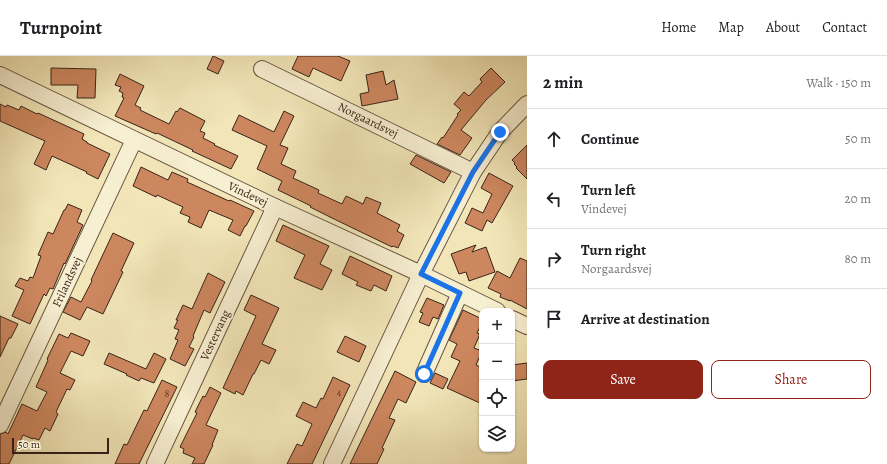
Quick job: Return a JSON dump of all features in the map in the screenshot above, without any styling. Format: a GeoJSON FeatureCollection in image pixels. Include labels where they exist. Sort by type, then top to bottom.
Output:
{"type":"FeatureCollection","features":[{"type":"Feature","properties":{"kind":"street","name":"Norgaardsvej"},"geometry":{"type":"LineString","coordinates":[[262,69],[473,172]]}},
{"type":"Feature","properties":{"kind":"street","name":"Vindevej"},"geometry":{"type":"LineString","coordinates":[[0,75],[275,207],[491,308]]}},
{"type":"Feature","properties":{"kind":"street"},"geometry":{"type":"LineString","coordinates":[[332,464],[421,274],[473,172],[500,132],[527,104]]}},
{"type":"Feature","properties":{"kind":"street","name":"Frilandsvej"},"geometry":{"type":"LineString","coordinates":[[0,425],[134,140]]}},
{"type":"Feature","properties":{"kind":"street","name":"Vestervang"},"geometry":{"type":"LineString","coordinates":[[154,464],[275,207]]}},
{"type":"Feature","properties":{"kind":"street"},"geometry":{"type":"LineString","coordinates":[[424,374],[460,293]]}},
{"type":"Feature","properties":{"kind":"street"},"geometry":{"type":"LineString","coordinates":[[515,320],[527,326]]}},
{"type":"Feature","properties":{"kind":"building"},"geometry":{"type":"Polygon","coordinates":[[[213,56],[224,61],[218,74],[207,69],[213,56]]]}},
{"type":"Feature","properties":{"kind":"building"},"geometry":{"type":"Polygon","coordinates":[[[298,56],[338,56],[350,61],[341,81],[313,68],[309,77],[292,69],[298,56]]]}},
{"type":"Feature","properties":{"kind":"building"},"geometry":{"type":"Polygon","coordinates":[[[51,68],[96,69],[95,98],[77,98],[78,85],[51,85],[51,68]]]}},
{"type":"Feature","properties":{"kind":"building"},"geometry":{"type":"Polygon","coordinates":[[[491,68],[505,82],[486,100],[461,130],[472,138],[460,155],[437,144],[442,137],[443,138],[458,115],[457,114],[461,110],[454,104],[464,92],[469,96],[482,82],[480,79],[491,68]]]}},
{"type":"Feature","properties":{"kind":"building"},"geometry":{"type":"Polygon","coordinates":[[[383,71],[386,85],[394,80],[398,99],[362,106],[360,94],[369,92],[366,75],[383,71]]]}},
{"type":"Feature","properties":{"kind":"building"},"geometry":{"type":"Polygon","coordinates":[[[120,74],[144,86],[135,105],[141,108],[140,110],[169,124],[176,111],[177,112],[180,108],[205,121],[200,131],[205,133],[203,138],[238,156],[231,169],[157,133],[156,134],[115,116],[124,98],[122,97],[123,93],[119,91],[121,87],[115,85],[120,74]]]}},
{"type":"Feature","properties":{"kind":"building"},"geometry":{"type":"Polygon","coordinates":[[[0,104],[19,110],[21,106],[84,134],[82,139],[87,143],[110,154],[98,179],[86,173],[87,172],[52,156],[46,170],[34,164],[45,141],[0,121],[0,104]]]}},
{"type":"Feature","properties":{"kind":"building"},"geometry":{"type":"Polygon","coordinates":[[[284,111],[294,116],[280,145],[288,148],[281,164],[296,171],[293,178],[319,190],[318,193],[342,204],[346,196],[363,204],[366,197],[381,203],[377,213],[400,225],[397,231],[404,235],[398,248],[392,247],[332,218],[278,190],[282,181],[257,169],[267,146],[232,130],[239,115],[274,132],[284,111]]]}},
{"type":"Feature","properties":{"kind":"building"},"geometry":{"type":"Polygon","coordinates":[[[527,145],[527,179],[516,168],[515,163],[512,160],[527,145]]]}},
{"type":"Feature","properties":{"kind":"building"},"geometry":{"type":"Polygon","coordinates":[[[416,155],[451,172],[444,183],[410,164],[416,155]]]}},
{"type":"Feature","properties":{"kind":"building"},"geometry":{"type":"Polygon","coordinates":[[[141,167],[168,180],[172,172],[188,179],[187,182],[254,211],[240,236],[228,230],[233,220],[209,210],[201,228],[188,222],[190,217],[180,213],[183,207],[157,195],[156,197],[133,186],[141,167]]]}},
{"type":"Feature","properties":{"kind":"building"},"geometry":{"type":"Polygon","coordinates":[[[489,173],[513,186],[492,223],[487,220],[482,231],[465,223],[472,208],[483,213],[492,194],[481,188],[489,173]]]}},
{"type":"Feature","properties":{"kind":"building"},"geometry":{"type":"Polygon","coordinates":[[[68,204],[82,210],[77,222],[83,225],[53,289],[50,288],[46,296],[44,294],[30,324],[12,316],[24,290],[15,286],[20,278],[28,281],[30,277],[33,278],[41,256],[38,255],[48,232],[53,234],[68,204]]]}},
{"type":"Feature","properties":{"kind":"building"},"geometry":{"type":"Polygon","coordinates":[[[283,225],[329,246],[320,264],[332,270],[322,290],[294,278],[305,255],[276,241],[283,225]]]}},
{"type":"Feature","properties":{"kind":"building"},"geometry":{"type":"Polygon","coordinates":[[[113,233],[134,243],[121,271],[123,272],[103,314],[87,307],[80,320],[63,312],[71,297],[81,302],[113,233]]]}},
{"type":"Feature","properties":{"kind":"building"},"geometry":{"type":"Polygon","coordinates":[[[476,245],[472,252],[486,247],[495,272],[469,281],[466,272],[459,274],[451,254],[476,245]]]}},
{"type":"Feature","properties":{"kind":"building"},"geometry":{"type":"Polygon","coordinates":[[[350,256],[392,276],[386,291],[374,285],[371,291],[356,285],[358,282],[342,274],[350,256]]]}},
{"type":"Feature","properties":{"kind":"building"},"geometry":{"type":"Polygon","coordinates":[[[520,258],[527,261],[527,309],[510,300],[500,297],[501,294],[488,288],[497,271],[510,278],[520,258]]]}},
{"type":"Feature","properties":{"kind":"building"},"geometry":{"type":"Polygon","coordinates":[[[208,273],[225,282],[210,313],[204,310],[189,347],[194,349],[185,366],[170,359],[178,340],[175,339],[179,330],[174,328],[183,305],[192,309],[208,273]]]}},
{"type":"Feature","properties":{"kind":"building"},"geometry":{"type":"Polygon","coordinates":[[[251,295],[279,308],[262,344],[276,350],[269,364],[261,360],[243,395],[236,391],[235,394],[223,388],[256,316],[244,310],[251,295]]]}},
{"type":"Feature","properties":{"kind":"building"},"geometry":{"type":"Polygon","coordinates":[[[427,298],[444,305],[438,319],[433,317],[429,326],[419,322],[423,313],[420,312],[427,298]]]}},
{"type":"Feature","properties":{"kind":"building"},"geometry":{"type":"Polygon","coordinates":[[[463,310],[479,318],[479,329],[477,333],[479,334],[479,336],[474,348],[479,350],[479,358],[476,365],[479,366],[479,403],[447,388],[460,361],[451,357],[457,344],[449,340],[463,310]]]}},
{"type":"Feature","properties":{"kind":"building"},"geometry":{"type":"Polygon","coordinates":[[[0,316],[18,324],[0,357],[0,316]]]}},
{"type":"Feature","properties":{"kind":"building"},"geometry":{"type":"Polygon","coordinates":[[[71,333],[90,341],[83,356],[71,351],[60,373],[75,380],[70,390],[67,389],[56,412],[58,414],[50,431],[45,428],[39,440],[23,435],[9,464],[0,464],[0,434],[6,432],[8,434],[22,404],[37,411],[47,392],[36,387],[48,360],[47,359],[59,334],[68,338],[71,333]]]}},
{"type":"Feature","properties":{"kind":"building"},"geometry":{"type":"Polygon","coordinates":[[[345,336],[366,346],[359,362],[337,352],[345,336]]]}},
{"type":"Feature","properties":{"kind":"building"},"geometry":{"type":"Polygon","coordinates":[[[109,353],[146,369],[154,353],[166,359],[154,383],[141,378],[139,381],[104,364],[109,353]]]}},
{"type":"Feature","properties":{"kind":"building"},"geometry":{"type":"Polygon","coordinates":[[[527,363],[527,379],[515,381],[515,365],[527,363]]]}},
{"type":"Feature","properties":{"kind":"building"},"geometry":{"type":"Polygon","coordinates":[[[395,371],[416,382],[406,403],[398,399],[389,418],[395,420],[382,448],[384,449],[377,464],[350,464],[395,371]]]}},
{"type":"Feature","properties":{"kind":"building"},"geometry":{"type":"Polygon","coordinates":[[[435,373],[448,379],[443,389],[430,383],[435,373]]]}},
{"type":"Feature","properties":{"kind":"building"},"geometry":{"type":"Polygon","coordinates":[[[333,377],[350,385],[312,464],[287,464],[297,444],[302,446],[312,424],[296,416],[303,402],[316,408],[321,398],[323,399],[333,377]]]}},
{"type":"Feature","properties":{"kind":"building"},"geometry":{"type":"Polygon","coordinates":[[[162,380],[177,387],[139,464],[115,464],[124,444],[127,445],[144,410],[147,411],[162,380]]]}},
{"type":"Feature","properties":{"kind":"building"},"geometry":{"type":"Polygon","coordinates":[[[210,387],[221,393],[206,425],[218,430],[204,464],[192,464],[195,458],[183,453],[184,449],[180,447],[197,413],[195,412],[203,396],[205,397],[210,387]]]}},
{"type":"Feature","properties":{"kind":"route"},"geometry":{"type":"LineString","coordinates":[[424,374],[460,293],[421,274],[473,172],[500,132]]}}]}
